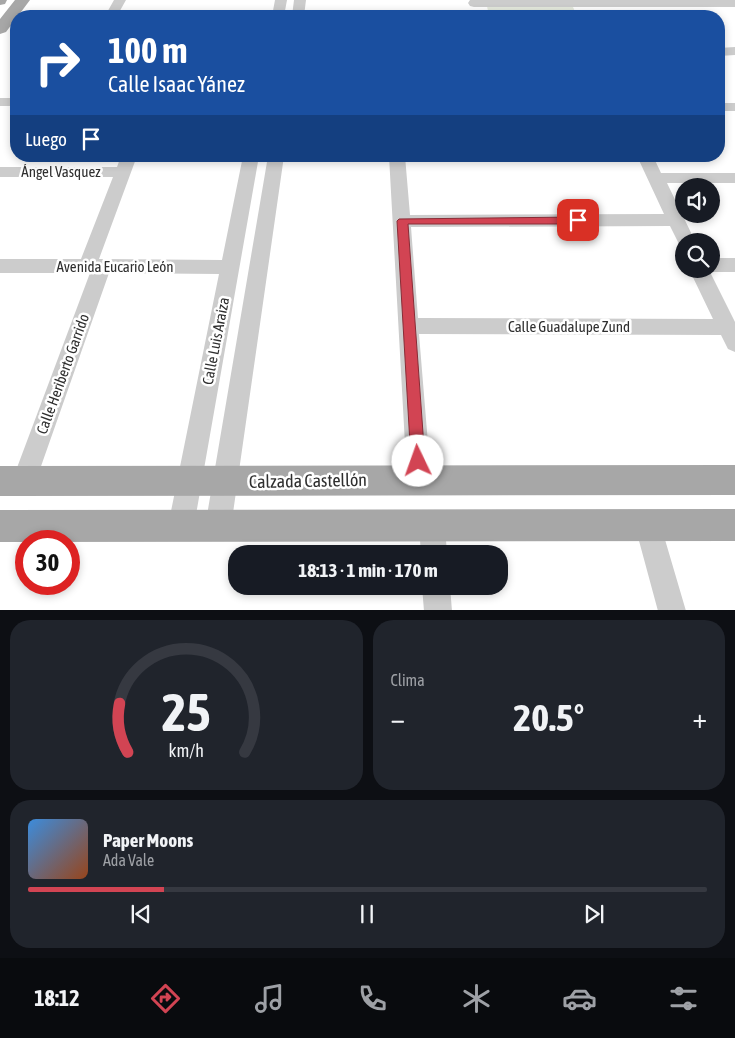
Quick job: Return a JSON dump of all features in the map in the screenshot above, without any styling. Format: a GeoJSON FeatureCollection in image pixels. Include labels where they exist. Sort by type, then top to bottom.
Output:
{"type":"FeatureCollection","features":[{"type":"Feature","properties":{"kind":"main road"},"geometry":{"type":"LineString","coordinates":[[15,10],[23,0]]}},
{"type":"Feature","properties":{"kind":"main road"},"geometry":{"type":"LineString","coordinates":[[0,29],[10,16]]}},
{"type":"Feature","properties":{"kind":"main road","name":"Calzada Castellón"},"geometry":{"type":"LineString","coordinates":[[12,481],[735,480]]}},
{"type":"Feature","properties":{"kind":"main road"},"geometry":{"type":"LineString","coordinates":[[0,526],[218,527],[433,540],[648,526],[735,525]]}},
{"type":"Feature","properties":{"kind":"street"},"geometry":{"type":"LineString","coordinates":[[474,2],[574,4],[735,3]]}},
{"type":"Feature","properties":{"kind":"street"},"geometry":{"type":"LineString","coordinates":[[574,4],[577,10]]}},
{"type":"Feature","properties":{"kind":"street","name":"Calle Luis Araiza"},"geometry":{"type":"LineString","coordinates":[[181,526],[250,162]]}},
{"type":"Feature","properties":{"kind":"street","name":"Calle Luis Araiza"},"geometry":{"type":"LineString","coordinates":[[218,527],[275,162]]}},
{"type":"Feature","properties":{"kind":"street"},"geometry":{"type":"LineString","coordinates":[[397,162],[419,480]]}},
{"type":"Feature","properties":{"kind":"street"},"geometry":{"type":"LineString","coordinates":[[648,162],[675,218]]}},
{"type":"Feature","properties":{"kind":"street","name":"Ángel Vasquez"},"geometry":{"type":"LineString","coordinates":[[0,172],[126,164]]}},
{"type":"Feature","properties":{"kind":"street","name":"Calle Heriberto Garrido"},"geometry":{"type":"LineString","coordinates":[[12,481],[94,266],[126,164]]}},
{"type":"Feature","properties":{"kind":"street"},"geometry":{"type":"LineString","coordinates":[[655,178],[735,178]]}},
{"type":"Feature","properties":{"kind":"street"},"geometry":{"type":"LineString","coordinates":[[239,216],[266,216]]}},
{"type":"Feature","properties":{"kind":"street"},"geometry":{"type":"LineString","coordinates":[[402,221],[675,220]]}},
{"type":"Feature","properties":{"kind":"street"},"geometry":{"type":"LineString","coordinates":[[720,265],[735,265]]}},
{"type":"Feature","properties":{"kind":"street","name":"Avenida Eucario León"},"geometry":{"type":"LineString","coordinates":[[0,266],[230,267]]}},
{"type":"Feature","properties":{"kind":"street"},"geometry":{"type":"LineString","coordinates":[[703,278],[731,335]]}},
{"type":"Feature","properties":{"kind":"street","name":"Calle Guadalupe Zund"},"geometry":{"type":"LineString","coordinates":[[410,326],[731,335]]}},
{"type":"Feature","properties":{"kind":"street"},"geometry":{"type":"LineString","coordinates":[[648,526],[672,610]]}},
{"type":"Feature","properties":{"kind":"street"},"geometry":{"type":"LineString","coordinates":[[437,595],[438,610]]}},
{"type":"Feature","properties":{"kind":"shaded area"},"geometry":{"type":"Polygon","coordinates":[[[487,6],[573,7],[574,10],[488,10],[487,6]]]}},
{"type":"Feature","properties":{"kind":"route"},"geometry":{"type":"LineString","coordinates":[[418,461],[402,221],[578,220]]}}]}
